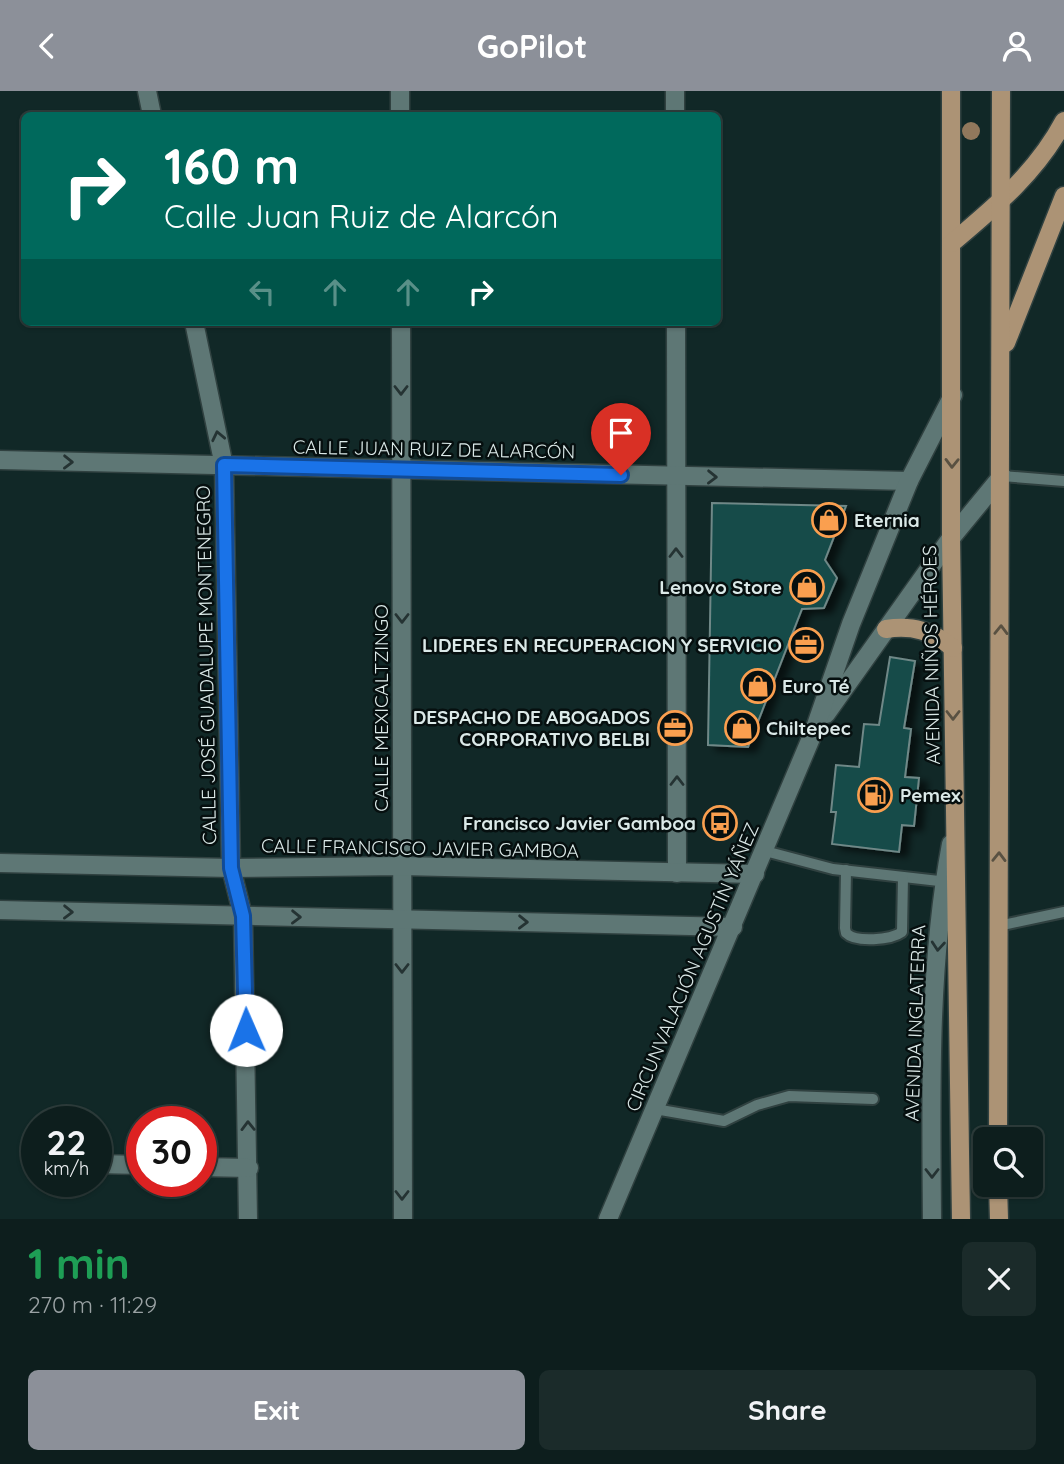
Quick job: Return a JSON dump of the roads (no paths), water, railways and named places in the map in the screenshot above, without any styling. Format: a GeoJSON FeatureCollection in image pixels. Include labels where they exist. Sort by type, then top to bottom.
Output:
{"type":"FeatureCollection","features":[{"type":"Feature","properties":{"kind":"main road","name":"AVENIDA NIÑOS HÉROES"},"geometry":{"type":"LineString","coordinates":[[951,91],[954,830],[949,882],[961,1219]]}},
{"type":"Feature","properties":{"kind":"main road"},"geometry":{"type":"LineString","coordinates":[[998,1127],[1002,475],[1001,91]]}},
{"type":"Feature","properties":{"kind":"main road"},"geometry":{"type":"LineString","coordinates":[[952,243],[1001,202],[1032,170],[1064,121]]}},
{"type":"Feature","properties":{"kind":"main road"},"geometry":{"type":"LineString","coordinates":[[1002,353],[1064,196]]}},
{"type":"Feature","properties":{"kind":"main road"},"geometry":{"type":"LineString","coordinates":[[886,629],[903,626],[922,629],[939,636],[953,648]]}},
{"type":"Feature","properties":{"kind":"main road"},"geometry":{"type":"LineString","coordinates":[[998,1197],[999,1219]]}},
{"type":"Feature","properties":{"kind":"street"},"geometry":{"type":"LineString","coordinates":[[147,91],[151,112]]}},
{"type":"Feature","properties":{"kind":"street"},"geometry":{"type":"LineString","coordinates":[[400,91],[400,112]]}},
{"type":"Feature","properties":{"kind":"street"},"geometry":{"type":"LineString","coordinates":[[675,91],[675,112]]}},
{"type":"Feature","properties":{"kind":"street","name":"CALLE JOSÉ GUADALUPE MONTENEGRO"},"geometry":{"type":"LineString","coordinates":[[195,326],[224,465],[231,868],[243,916],[248,1219]]}},
{"type":"Feature","properties":{"kind":"street","name":"CALLE MEXICALTZINGO"},"geometry":{"type":"LineString","coordinates":[[401,326],[402,1219]]}},
{"type":"Feature","properties":{"kind":"street"},"geometry":{"type":"LineString","coordinates":[[676,326],[677,873]]}},
{"type":"Feature","properties":{"kind":"street","name":"CIRCUNVALACIÓN AGUSTÍN YÁÑEZ"},"geometry":{"type":"LineString","coordinates":[[608,1219],[814,731],[851,624],[909,481],[953,395]]}},
{"type":"Feature","properties":{"kind":"street","name":"CALLE JUAN RUIZ DE ALARCÓN"},"geometry":{"type":"LineString","coordinates":[[0,460],[909,481]]}},
{"type":"Feature","properties":{"kind":"street","name":"CIRCUNVALACIÓN AGUSTÍN YÁÑEZ"},"geometry":{"type":"LineString","coordinates":[[814,731],[951,538],[1002,475]]}},
{"type":"Feature","properties":{"kind":"street","name":"CALLE FRANCISCO JAVIER GAMBOA"},"geometry":{"type":"LineString","coordinates":[[0,863],[231,868],[402,866],[755,874]]}},
{"type":"Feature","properties":{"kind":"street","name":"AVENIDA INGLATERRA"},"geometry":{"type":"LineString","coordinates":[[932,1219],[931,1052],[949,882]]}},
{"type":"Feature","properties":{"kind":"street"},"geometry":{"type":"LineString","coordinates":[[0,910],[733,927]]}},
{"type":"Feature","properties":{"kind":"street"},"geometry":{"type":"LineString","coordinates":[[217,1167],[249,1168]]}},
{"type":"Feature","properties":{"kind":"lane"},"geometry":{"type":"LineString","coordinates":[[1002,475],[1064,481]]}},
{"type":"Feature","properties":{"kind":"lane"},"geometry":{"type":"LineString","coordinates":[[765,851],[846,870],[949,882]]}},
{"type":"Feature","properties":{"kind":"lane"},"geometry":{"type":"LineString","coordinates":[[846,870],[845,928],[846,933],[856,938],[893,937],[902,932],[903,877]]}},
{"type":"Feature","properties":{"kind":"lane"},"geometry":{"type":"LineString","coordinates":[[998,926],[1064,912]]}},
{"type":"Feature","properties":{"kind":"lane"},"geometry":{"type":"LineString","coordinates":[[655,1109],[724,1121],[757,1105],[789,1096],[873,1099]]}},
{"type":"Feature","properties":{"kind":"place","name":"Eternia"},"geometry":{"type":"Point","coordinates":[829,520]}},
{"type":"Feature","properties":{"kind":"place","name":"Lenovo Store"},"geometry":{"type":"Point","coordinates":[807,587]}},
{"type":"Feature","properties":{"kind":"place","name":"LIDERES EN RECUPERACION Y SERVICIO"},"geometry":{"type":"Point","coordinates":[806,645]}},
{"type":"Feature","properties":{"kind":"place","name":"Euro Té"},"geometry":{"type":"Point","coordinates":[758,686]}},
{"type":"Feature","properties":{"kind":"place","name":"DESPACHO DE ABOGADOS CORPORATIVO BELBI"},"geometry":{"type":"Point","coordinates":[675,728]}},
{"type":"Feature","properties":{"kind":"place","name":"Chiltepec"},"geometry":{"type":"Point","coordinates":[742,728]}},
{"type":"Feature","properties":{"kind":"place","name":"Pemex"},"geometry":{"type":"Point","coordinates":[875,795]}},
{"type":"Feature","properties":{"kind":"place","name":"Francisco Javier Gamboa"},"geometry":{"type":"Point","coordinates":[720,823]}}]}
